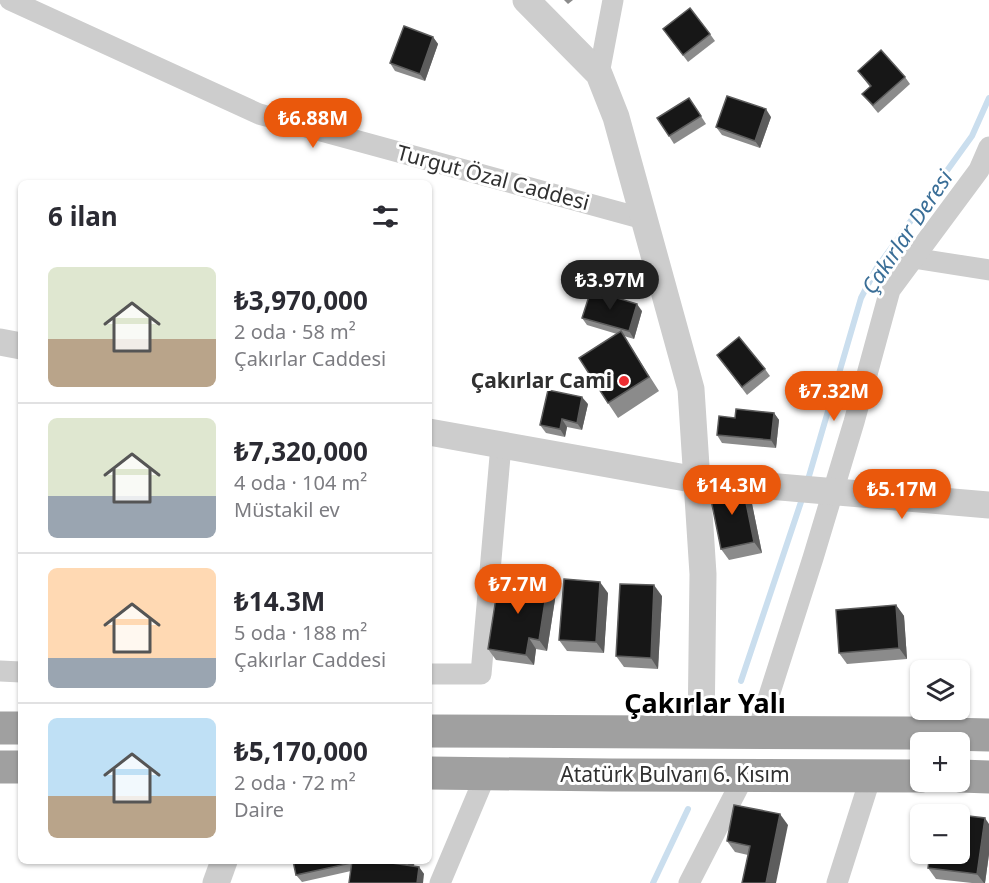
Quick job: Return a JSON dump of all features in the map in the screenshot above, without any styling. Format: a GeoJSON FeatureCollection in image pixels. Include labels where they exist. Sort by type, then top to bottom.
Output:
{"type":"FeatureCollection","features":[{"type":"Feature","properties":{"kind":"highway"},"geometry":{"type":"LineString","coordinates":[[0,728],[18,728]]}},
{"type":"Feature","properties":{"kind":"highway","name":"Atatürk Bulvarı 6. Kısım"},"geometry":{"type":"LineString","coordinates":[[432,731],[989,735]]}},
{"type":"Feature","properties":{"kind":"highway"},"geometry":{"type":"LineString","coordinates":[[0,767],[18,767]]}},
{"type":"Feature","properties":{"kind":"highway","name":"Atatürk Bulvarı 6. Kısım"},"geometry":{"type":"LineString","coordinates":[[432,773],[910,776]]}},
{"type":"Feature","properties":{"kind":"highway"},"geometry":{"type":"LineString","coordinates":[[970,776],[989,777]]}},
{"type":"Feature","properties":{"kind":"street","name":"Turgut Özal Caddesi"},"geometry":{"type":"LineString","coordinates":[[10,0],[259,114],[644,219]]}},
{"type":"Feature","properties":{"kind":"street"},"geometry":{"type":"LineString","coordinates":[[526,0],[600,74],[616,117],[691,388],[703,574],[700,733]]}},
{"type":"Feature","properties":{"kind":"street"},"geometry":{"type":"LineString","coordinates":[[600,74],[613,0]]}},
{"type":"Feature","properties":{"kind":"street"},"geometry":{"type":"LineString","coordinates":[[757,733],[810,569],[826,491],[854,422],[890,290],[979,170],[989,147]]}},
{"type":"Feature","properties":{"kind":"street"},"geometry":{"type":"LineString","coordinates":[[913,258],[989,270]]}},
{"type":"Feature","properties":{"kind":"street"},"geometry":{"type":"LineString","coordinates":[[0,342],[18,345]]}},
{"type":"Feature","properties":{"kind":"street"},"geometry":{"type":"LineString","coordinates":[[432,433],[697,480],[989,504]]}},
{"type":"Feature","properties":{"kind":"street"},"geometry":{"type":"LineString","coordinates":[[432,674],[481,674],[501,445]]}},
{"type":"Feature","properties":{"kind":"street"},"geometry":{"type":"LineString","coordinates":[[0,671],[18,672]]}},
{"type":"Feature","properties":{"kind":"street"},"geometry":{"type":"LineString","coordinates":[[440,883],[486,774]]}},
{"type":"Feature","properties":{"kind":"street"},"geometry":{"type":"LineString","coordinates":[[689,883],[744,776]]}},
{"type":"Feature","properties":{"kind":"street"},"geometry":{"type":"LineString","coordinates":[[837,883],[871,776]]}},
{"type":"Feature","properties":{"kind":"street"},"geometry":{"type":"LineString","coordinates":[[216,883],[223,864]]}},
{"type":"Feature","properties":{"kind":"building"},"geometry":{"type":"Polygon","coordinates":[[[690,8],[710,34],[683,55],[663,29],[690,8]]]}},
{"type":"Feature","properties":{"kind":"building"},"geometry":{"type":"Polygon","coordinates":[[[404,26],[433,37],[420,74],[390,63],[404,26]]]}},
{"type":"Feature","properties":{"kind":"building"},"geometry":{"type":"Polygon","coordinates":[[[881,50],[905,77],[873,105],[862,94],[871,86],[858,71],[881,50]]]}},
{"type":"Feature","properties":{"kind":"building"},"geometry":{"type":"Polygon","coordinates":[[[727,96],[766,109],[755,141],[716,127],[727,96]]]}},
{"type":"Feature","properties":{"kind":"building"},"geometry":{"type":"Polygon","coordinates":[[[689,98],[701,116],[669,136],[657,118],[689,98]]]}},
{"type":"Feature","properties":{"kind":"building"},"geometry":{"type":"Polygon","coordinates":[[[591,290],[637,304],[629,331],[582,318],[591,290]]]}},
{"type":"Feature","properties":{"kind":"building","name":"Çakırlar Cami"},"geometry":{"type":"Polygon","coordinates":[[[621,331],[649,377],[608,403],[579,358],[621,331]]]}},
{"type":"Feature","properties":{"kind":"building"},"geometry":{"type":"Polygon","coordinates":[[[739,337],[765,369],[742,387],[717,355],[739,337]]]}},
{"type":"Feature","properties":{"kind":"building"},"geometry":{"type":"Polygon","coordinates":[[[548,390],[582,397],[577,423],[562,419],[560,429],[540,425],[548,390]]]}},
{"type":"Feature","properties":{"kind":"building"},"geometry":{"type":"Polygon","coordinates":[[[736,409],[774,413],[771,440],[717,435],[719,416],[735,418],[736,409]]]}},
{"type":"Feature","properties":{"kind":"building"},"geometry":{"type":"Polygon","coordinates":[[[742,483],[754,542],[721,549],[709,490],[742,483]]]}},
{"type":"Feature","properties":{"kind":"building"},"geometry":{"type":"Polygon","coordinates":[[[508,576],[548,582],[539,640],[529,638],[526,655],[488,649],[498,585],[507,586],[508,576]]]}},
{"type":"Feature","properties":{"kind":"building"},"geometry":{"type":"Polygon","coordinates":[[[564,579],[600,582],[596,642],[559,640],[564,579]]]}},
{"type":"Feature","properties":{"kind":"building"},"geometry":{"type":"Polygon","coordinates":[[[620,584],[654,585],[651,658],[616,656],[620,584]]]}},
{"type":"Feature","properties":{"kind":"building"},"geometry":{"type":"Polygon","coordinates":[[[896,605],[899,648],[839,653],[836,610],[896,605]]]}},
{"type":"Feature","properties":{"kind":"building"},"geometry":{"type":"Polygon","coordinates":[[[734,805],[780,814],[766,883],[742,883],[750,846],[727,841],[734,805]]]}},
{"type":"Feature","properties":{"kind":"building"},"geometry":{"type":"Polygon","coordinates":[[[970,816],[985,818],[977,874],[928,868],[929,864],[970,864],[970,816]]]}},
{"type":"Feature","properties":{"kind":"building"},"geometry":{"type":"Polygon","coordinates":[[[294,864],[346,864],[296,875],[294,864]]]}},
{"type":"Feature","properties":{"kind":"building"},"geometry":{"type":"Polygon","coordinates":[[[352,864],[398,864],[419,867],[417,883],[349,883],[352,864]]]}},
{"type":"Feature","properties":{"kind":"waterway","name":"Çakırlar Deresi"},"geometry":{"type":"LineString","coordinates":[[807,483],[861,298],[876,269],[972,136],[989,98]]}},
{"type":"Feature","properties":{"kind":"waterway","name":"Çakırlar Deresi"},"geometry":{"type":"LineString","coordinates":[[741,681],[803,496]]}},
{"type":"Feature","properties":{"kind":"waterway","name":"Çakırlar Deresi"},"geometry":{"type":"LineString","coordinates":[[653,883],[688,809]]}},
{"type":"Feature","properties":{"kind":"place","name":"Çakırlar Cami"},"geometry":{"type":"Point","coordinates":[624,381]}},
{"type":"Feature","properties":{"kind":"district","name":"Çakırlar Yalı"},"geometry":{"type":"Point","coordinates":[705,704]}}]}
